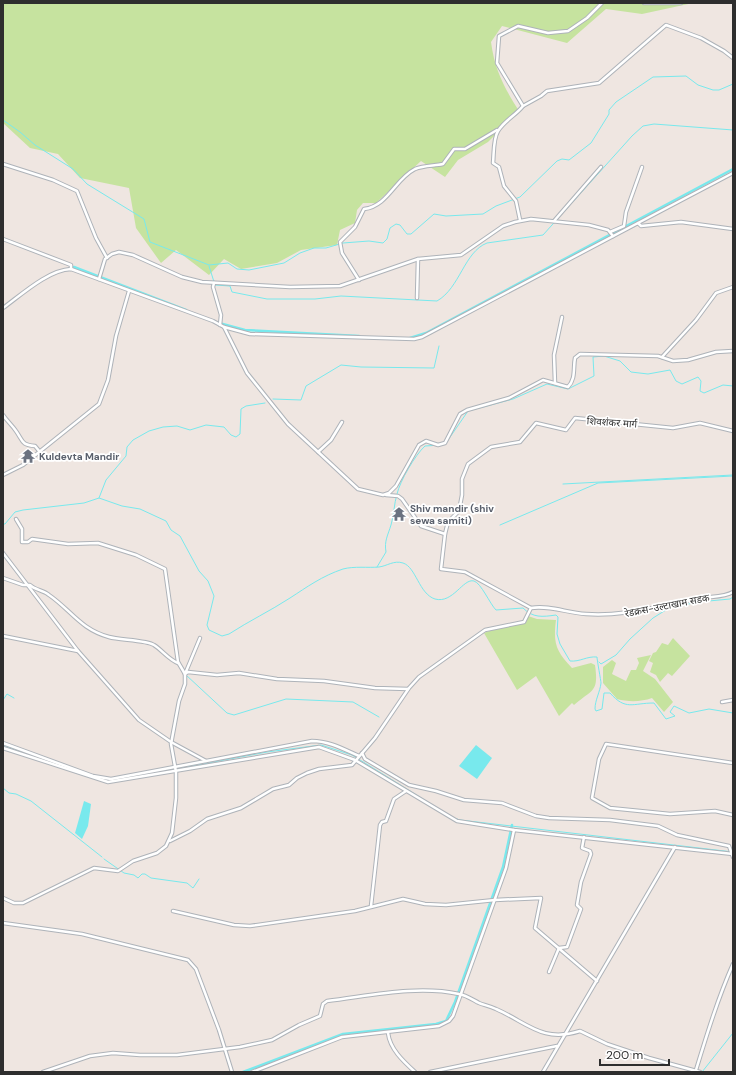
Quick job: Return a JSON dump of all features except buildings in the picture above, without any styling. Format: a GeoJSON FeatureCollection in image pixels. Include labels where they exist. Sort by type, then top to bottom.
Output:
{"type":"FeatureCollection","features":[{"type":"Feature","properties":{"kind":"street"},"geometry":{"type":"LineString","coordinates":[[523,106],[497,63],[499,36],[518,26],[548,33],[568,31],[587,18],[602,3]]}},
{"type":"Feature","properties":{"kind":"street"},"geometry":{"type":"LineString","coordinates":[[644,3],[681,3]]}},
{"type":"Feature","properties":{"kind":"street"},"geometry":{"type":"LineString","coordinates":[[359,280],[342,253],[340,242],[355,226],[364,209],[373,208],[380,204],[414,169],[443,164],[454,149],[465,149],[498,130],[518,113],[523,106],[547,91],[599,83],[666,25],[706,41],[733,58]]}},
{"type":"Feature","properties":{"kind":"street"},"geometry":{"type":"LineString","coordinates":[[498,130],[496,134],[493,163],[499,167],[504,186],[515,200],[520,220]]}},
{"type":"Feature","properties":{"kind":"street"},"geometry":{"type":"LineString","coordinates":[[3,164],[53,180],[77,191],[96,238],[107,258]]}},
{"type":"Feature","properties":{"kind":"street"},"geometry":{"type":"LineString","coordinates":[[555,222],[601,167]]}},
{"type":"Feature","properties":{"kind":"street"},"geometry":{"type":"LineString","coordinates":[[224,327],[257,334],[414,339],[422,337],[624,226],[626,212],[642,167]]}},
{"type":"Feature","properties":{"kind":"street"},"geometry":{"type":"LineString","coordinates":[[611,234],[638,223],[733,172]]}},
{"type":"Feature","properties":{"kind":"street"},"geometry":{"type":"LineString","coordinates":[[100,277],[107,258],[112,254],[126,253],[191,280],[214,283],[322,287],[340,286],[418,259],[460,255],[476,246],[494,231],[520,220],[531,219],[589,225],[608,230],[611,234]]}},
{"type":"Feature","properties":{"kind":"street"},"geometry":{"type":"LineString","coordinates":[[638,223],[641,226],[681,222],[733,229]]}},
{"type":"Feature","properties":{"kind":"street"},"geometry":{"type":"LineString","coordinates":[[3,239],[71,265],[71,268]]}},
{"type":"Feature","properties":{"kind":"street"},"geometry":{"type":"LineString","coordinates":[[417,298],[418,259]]}},
{"type":"Feature","properties":{"kind":"street"},"geometry":{"type":"LineString","coordinates":[[3,308],[42,281],[71,268],[100,277],[129,291],[221,323],[247,373],[288,424],[358,489],[383,495],[398,496],[410,508],[421,526],[445,534],[441,569],[466,572],[530,609],[524,622],[485,630],[420,677],[408,689],[375,738],[352,764],[319,769],[302,776],[289,785],[269,791],[241,808],[207,819],[190,831],[170,841],[162,850],[133,861],[118,871],[94,868],[23,903],[14,903],[3,898]]}},
{"type":"Feature","properties":{"kind":"street"},"geometry":{"type":"LineString","coordinates":[[214,283],[213,287],[221,315],[221,323]]}},
{"type":"Feature","properties":{"kind":"street"},"geometry":{"type":"LineString","coordinates":[[662,357],[696,320],[716,293],[733,287]]}},
{"type":"Feature","properties":{"kind":"street"},"geometry":{"type":"LineString","coordinates":[[3,475],[23,465],[100,404],[108,380],[116,336],[129,291]]}},
{"type":"Feature","properties":{"kind":"street"},"geometry":{"type":"LineString","coordinates":[[555,383],[554,355],[562,317]]}},
{"type":"Feature","properties":{"kind":"street"},"geometry":{"type":"LineString","coordinates":[[383,495],[389,493],[396,486],[419,444],[426,441],[438,445],[445,443],[460,414],[466,410],[510,398],[543,380],[565,386],[571,384],[575,372],[575,358],[580,354],[592,353],[662,357],[673,361],[688,360],[716,352],[733,351]]}},
{"type":"Feature","properties":{"kind":"street"},"geometry":{"type":"LineString","coordinates":[[3,416],[16,431],[22,441],[27,445],[35,446],[40,452]]}},
{"type":"Feature","properties":{"kind":"street","name":"शिवशंकर मार्ग"},"geometry":{"type":"LineString","coordinates":[[445,534],[448,522],[459,511],[462,495],[462,479],[468,464],[491,447],[520,442],[536,423],[566,430],[575,418],[673,428],[700,423],[733,431]]}},
{"type":"Feature","properties":{"kind":"street"},"geometry":{"type":"LineString","coordinates":[[318,452],[330,440],[342,422]]}},
{"type":"Feature","properties":{"kind":"street"},"geometry":{"type":"LineString","coordinates":[[16,519],[23,534],[22,542],[28,542],[32,539],[68,544],[98,543],[136,555],[165,569],[178,664]]}},
{"type":"Feature","properties":{"kind":"street"},"geometry":{"type":"LineString","coordinates":[[3,553],[78,651],[139,720],[172,742],[207,761]]}},
{"type":"Feature","properties":{"kind":"street"},"geometry":{"type":"LineString","coordinates":[[3,578],[43,590],[76,620],[91,630],[108,637],[153,644],[178,664],[185,674]]}},
{"type":"Feature","properties":{"kind":"street","name":"रेडक्रस-उल्टाखाम सडक"},"geometry":{"type":"LineString","coordinates":[[530,609],[558,609],[586,614],[620,614],[652,609],[697,599],[723,596],[733,592]]}},
{"type":"Feature","properties":{"kind":"street"},"geometry":{"type":"LineString","coordinates":[[3,636],[78,651]]}},
{"type":"Feature","properties":{"kind":"street"},"geometry":{"type":"LineString","coordinates":[[170,841],[175,818],[176,772],[172,742],[179,701],[185,684],[185,674],[200,638]]}},
{"type":"Feature","properties":{"kind":"street"},"geometry":{"type":"LineString","coordinates":[[185,674],[188,672],[218,675],[232,673],[277,679],[324,681],[375,688],[408,689]]}},
{"type":"Feature","properties":{"kind":"street"},"geometry":{"type":"LineString","coordinates":[[722,702],[733,700]]}},
{"type":"Feature","properties":{"kind":"street"},"geometry":{"type":"LineString","coordinates":[[3,744],[93,776],[110,779],[312,741],[323,741],[334,744],[406,791],[457,821],[514,830],[732,854]]}},
{"type":"Feature","properties":{"kind":"street"},"geometry":{"type":"LineString","coordinates":[[733,763],[606,744],[599,759],[592,798],[610,808],[670,814],[715,811],[733,815]]}},
{"type":"Feature","properties":{"kind":"street"},"geometry":{"type":"LineString","coordinates":[[3,748],[108,782],[176,772],[206,765],[314,747],[326,748],[357,758]]}},
{"type":"Feature","properties":{"kind":"street"},"geometry":{"type":"LineString","coordinates":[[362,753],[365,759],[408,785],[436,791],[450,797],[482,803],[502,803],[536,816],[549,818],[610,820],[658,826],[677,835],[728,846],[732,854]]}},
{"type":"Feature","properties":{"kind":"street"},"geometry":{"type":"LineString","coordinates":[[371,906],[380,825],[382,822],[386,821],[394,799],[406,791]]}},
{"type":"Feature","properties":{"kind":"street"},"geometry":{"type":"LineString","coordinates":[[252,1072],[334,1040],[446,1024],[453,1016],[495,900],[506,868],[514,830]]}},
{"type":"Feature","properties":{"kind":"street"},"geometry":{"type":"LineString","coordinates":[[559,948],[567,947],[581,909],[577,905],[578,893],[591,854],[590,850],[582,848],[584,837]]}},
{"type":"Feature","properties":{"kind":"street"},"geometry":{"type":"LineString","coordinates":[[544,1072],[675,847]]}},
{"type":"Feature","properties":{"kind":"street"},"geometry":{"type":"LineString","coordinates":[[173,911],[234,925],[250,926],[356,910],[403,899],[426,904],[446,905],[495,900],[541,898],[535,928],[597,981]]}},
{"type":"Feature","properties":{"kind":"street"},"geometry":{"type":"LineString","coordinates":[[3,923],[82,934],[188,960],[196,969],[232,1071]]}},
{"type":"Feature","properties":{"kind":"street"},"geometry":{"type":"LineString","coordinates":[[548,972],[559,948]]}},
{"type":"Feature","properties":{"kind":"street"},"geometry":{"type":"LineString","coordinates":[[696,1070],[713,1019],[718,997],[733,964]]}},
{"type":"Feature","properties":{"kind":"street"},"geometry":{"type":"LineString","coordinates":[[43,1072],[90,1056],[113,1053],[177,1055],[202,1051],[225,1050],[272,1040],[299,1025],[320,1016],[323,1004],[327,1001],[427,989],[461,994],[496,1009],[532,1029],[548,1035],[560,1034],[565,1036],[580,1031],[607,1044],[700,1072]]}},
{"type":"Feature","properties":{"kind":"street"},"geometry":{"type":"LineString","coordinates":[[388,1033],[389,1042],[415,1072]]}},
{"type":"Feature","properties":{"kind":"street"},"geometry":{"type":"LineString","coordinates":[[430,1072],[558,1046]]}},
{"type":"Feature","properties":{"kind":"green space"},"geometry":{"type":"Polygon","coordinates":[[[3,3],[693,3],[642,14],[606,9],[567,43],[502,26],[491,42],[495,62],[501,78],[519,111],[488,142],[458,160],[445,177],[421,161],[376,203],[363,203],[357,210],[355,223],[340,230],[337,245],[301,250],[277,263],[241,269],[224,259],[209,275],[176,250],[161,263],[136,228],[129,188],[80,178],[58,154],[30,148],[3,123],[3,3]]]}},
{"type":"Feature","properties":{"kind":"green space"},"geometry":{"type":"Polygon","coordinates":[[[528,616],[537,619],[556,620],[555,635],[557,647],[562,657],[572,668],[591,663],[595,665],[596,681],[593,690],[574,705],[572,703],[559,716],[536,676],[517,690],[484,633],[522,624],[526,622],[528,616]]]}},
{"type":"Feature","properties":{"kind":"green space"},"geometry":{"type":"Polygon","coordinates":[[[673,638],[690,656],[672,676],[668,673],[660,682],[656,675],[650,672],[653,663],[649,661],[653,653],[656,652],[662,643],[668,645],[673,638]]]}},
{"type":"Feature","properties":{"kind":"green space"},"geometry":{"type":"Polygon","coordinates":[[[651,655],[643,671],[655,679],[673,702],[664,712],[652,698],[634,701],[617,699],[603,683],[603,667],[612,660],[616,663],[612,674],[626,681],[631,670],[636,670],[639,663],[637,658],[651,655]]]}},
{"type":"Feature","properties":{"kind":"water"},"geometry":{"type":"Polygon","coordinates":[[[476,745],[492,758],[477,779],[459,766],[476,745]]]}},
{"type":"Feature","properties":{"kind":"water"},"geometry":{"type":"Polygon","coordinates":[[[84,801],[91,804],[88,826],[82,839],[75,833],[84,801]]]}},
{"type":"Feature","properties":{"kind":"waterway"},"geometry":{"type":"LineString","coordinates":[[3,120],[35,145],[73,169],[87,184],[144,219],[150,242],[209,265],[228,263],[237,269],[249,270],[284,263],[300,253],[314,248],[326,248],[343,243],[369,241],[383,243],[387,239],[390,228],[396,224],[400,225],[407,234],[411,234],[434,214],[446,216],[483,214],[496,206],[520,197],[557,161],[562,159],[569,160],[591,143],[609,114],[609,110],[616,102],[653,77],[686,76],[698,85],[713,90],[719,90],[733,84]]}},
{"type":"Feature","properties":{"kind":"waterway"},"geometry":{"type":"LineString","coordinates":[[209,266],[215,285],[230,286],[232,292],[267,299],[315,299],[341,296],[437,301],[451,288],[473,254],[487,243],[543,235],[632,136],[643,126],[654,124],[733,130]]}},
{"type":"Feature","properties":{"kind":"waterway"},"geometry":{"type":"LineString","coordinates":[[410,338],[426,333],[733,169]]}},
{"type":"Feature","properties":{"kind":"waterway"},"geometry":{"type":"LineString","coordinates":[[74,267],[186,310]]}},
{"type":"Feature","properties":{"kind":"waterway"},"geometry":{"type":"LineString","coordinates":[[219,323],[245,330],[359,336]]}},
{"type":"Feature","properties":{"kind":"waterway"},"geometry":{"type":"LineString","coordinates":[[273,399],[301,400],[306,386],[341,365],[361,367],[434,368],[439,346]]}},
{"type":"Feature","properties":{"kind":"waterway"},"geometry":{"type":"LineString","coordinates":[[446,443],[468,411],[513,399],[547,384],[568,389],[594,376],[593,357],[604,356],[620,361],[631,372],[648,374],[670,370],[676,381],[682,384],[698,377],[701,381],[700,391],[704,393],[723,385],[733,386]]}},
{"type":"Feature","properties":{"kind":"waterway"},"geometry":{"type":"LineString","coordinates":[[99,498],[106,480],[126,456],[127,447],[133,440],[149,431],[163,427],[177,426],[190,430],[206,425],[224,427],[231,435],[236,437],[240,434],[241,409],[246,406],[265,403]]}},
{"type":"Feature","properties":{"kind":"waterway"},"geometry":{"type":"LineString","coordinates":[[377,567],[386,552],[386,541],[392,521],[396,498],[405,475],[417,455],[425,446],[441,445]]}},
{"type":"Feature","properties":{"kind":"waterway"},"geometry":{"type":"LineString","coordinates":[[563,484],[733,475]]}},
{"type":"Feature","properties":{"kind":"waterway"},"geometry":{"type":"LineString","coordinates":[[500,525],[598,483],[733,476]]}},
{"type":"Feature","properties":{"kind":"waterway"},"geometry":{"type":"LineString","coordinates":[[3,524],[5,524],[15,512],[84,503],[99,498],[122,506],[140,509],[166,521],[171,530],[180,536],[199,571],[208,581],[214,596],[207,625],[209,630],[222,636],[229,634],[282,603],[321,578],[343,569],[379,567],[400,562],[407,565],[425,592],[435,599],[441,600],[452,595],[466,583],[474,581],[480,586],[496,610],[523,608],[530,614],[538,616],[556,615],[558,617],[557,634],[560,644],[570,661],[597,657],[601,683],[596,702],[596,711],[602,709],[604,693],[610,693],[616,699],[625,704],[635,705],[654,703],[666,719],[675,716],[670,712],[674,706],[689,713],[709,709],[733,713]]}},
{"type":"Feature","properties":{"kind":"waterway"},"geometry":{"type":"LineString","coordinates":[[599,662],[601,664],[616,655],[630,639],[653,618],[669,608],[698,602],[730,599],[733,597]]}},
{"type":"Feature","properties":{"kind":"waterway"},"geometry":{"type":"LineString","coordinates":[[186,675],[227,713],[234,715],[286,699],[353,702],[379,717]]}},
{"type":"Feature","properties":{"kind":"waterway"},"geometry":{"type":"LineString","coordinates":[[3,700],[7,694],[14,698]]}},
{"type":"Feature","properties":{"kind":"waterway"},"geometry":{"type":"LineString","coordinates":[[3,745],[56,764]]}},
{"type":"Feature","properties":{"kind":"waterway"},"geometry":{"type":"LineString","coordinates":[[166,771],[267,752],[321,745],[352,755],[431,804]]}},
{"type":"Feature","properties":{"kind":"waterway"},"geometry":{"type":"LineString","coordinates":[[3,788],[9,793],[16,794],[31,801],[102,857]]}},
{"type":"Feature","properties":{"kind":"waterway"},"geometry":{"type":"LineString","coordinates":[[454,818],[460,820],[733,852]]}},
{"type":"Feature","properties":{"kind":"waterway"},"geometry":{"type":"LineString","coordinates":[[243,1072],[343,1034],[436,1024],[446,1021],[455,1002],[503,867],[512,825]]}},
{"type":"Feature","properties":{"kind":"waterway"},"geometry":{"type":"LineString","coordinates":[[104,859],[124,873],[134,875],[138,878],[142,874],[145,874],[151,878],[187,883],[193,888],[199,879]]}},
{"type":"Feature","properties":{"kind":"waterway"},"geometry":{"type":"LineString","coordinates":[[702,1072],[733,1033]]}},
{"type":"Feature","properties":{"kind":"place","name":"Kuldevta Mandir"},"geometry":{"type":"Point","coordinates":[28,456]}},
{"type":"Feature","properties":{"kind":"place","name":"Shiv mandir (shiv sewa samiti)"},"geometry":{"type":"Point","coordinates":[399,514]}}]}
